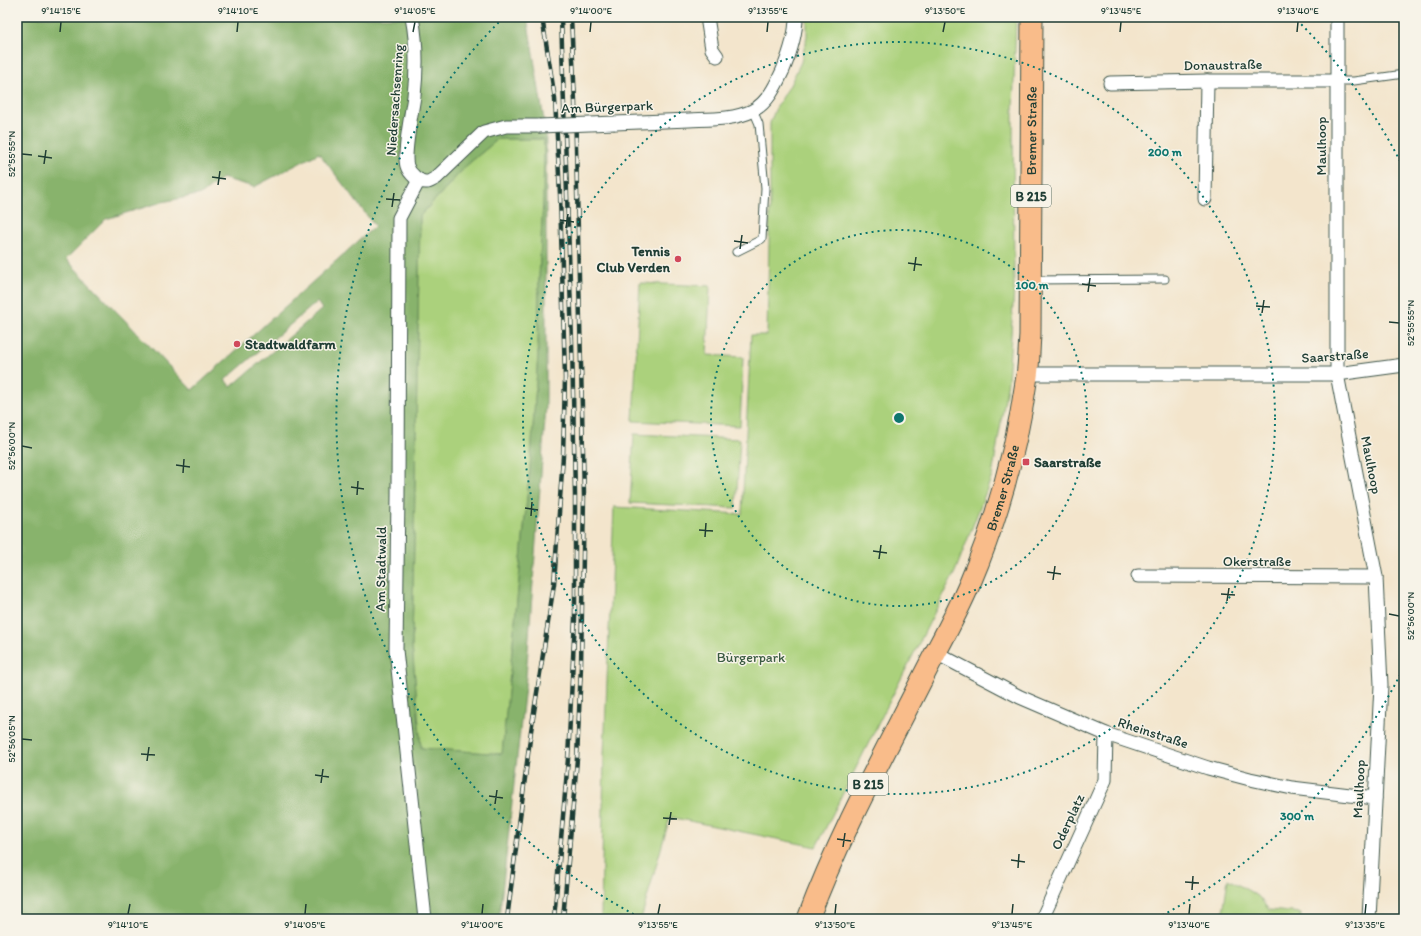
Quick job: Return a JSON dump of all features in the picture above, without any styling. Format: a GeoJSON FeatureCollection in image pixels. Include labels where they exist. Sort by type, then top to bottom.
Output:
{"type":"FeatureCollection","features":[{"type":"Feature","properties":{"kind":"main road","name":"Bremer Straße"},"geometry":{"type":"LineString","coordinates":[[808,919],[823,879],[847,826],[936,653],[970,583],[992,525],[1011,459],[1027,374],[1030,335],[1032,17]]}},
{"type":"Feature","properties":{"kind":"street","name":"Niedersachsenring"},"geometry":{"type":"LineString","coordinates":[[412,17],[415,31],[416,58],[414,95],[406,159],[410,172],[419,180]]}},
{"type":"Feature","properties":{"kind":"street"},"geometry":{"type":"LineString","coordinates":[[707,17],[712,49],[718,56]]}},
{"type":"Feature","properties":{"kind":"street","name":"Am Bürgerpark"},"geometry":{"type":"LineString","coordinates":[[419,180],[428,182],[436,178],[484,132],[506,126],[539,126],[712,118],[738,116],[753,110],[766,99],[776,84],[789,56],[796,27],[796,17]]}},
{"type":"Feature","properties":{"kind":"street","name":"Maulhoop"},"geometry":{"type":"LineString","coordinates":[[1337,17],[1337,374],[1376,577],[1381,685],[1369,919]]}},
{"type":"Feature","properties":{"kind":"street"},"geometry":{"type":"LineString","coordinates":[[1205,199],[1207,81]]}},
{"type":"Feature","properties":{"kind":"street","name":"Donaustraße"},"geometry":{"type":"LineString","coordinates":[[1110,83],[1337,81]]}},
{"type":"Feature","properties":{"kind":"street","name":"Am Stadtwald"},"geometry":{"type":"LineString","coordinates":[[419,180],[399,218],[396,650],[425,919]]}},
{"type":"Feature","properties":{"kind":"street","name":"Saarstraße"},"geometry":{"type":"LineString","coordinates":[[1027,374],[1337,374],[1404,365]]}},
{"type":"Feature","properties":{"kind":"street","name":"Okerstraße"},"geometry":{"type":"LineString","coordinates":[[1138,576],[1376,577]]}},
{"type":"Feature","properties":{"kind":"street","name":"Rheinstraße"},"geometry":{"type":"LineString","coordinates":[[936,653],[1020,697],[1106,734],[1208,768],[1292,788],[1375,798]]}},
{"type":"Feature","properties":{"kind":"street","name":"Oderplatz"},"geometry":{"type":"LineString","coordinates":[[1042,919],[1105,780],[1106,734]]}},
{"type":"Feature","properties":{"kind":"lane"},"geometry":{"type":"LineString","coordinates":[[1337,81],[1354,81],[1404,74]]}},
{"type":"Feature","properties":{"kind":"lane"},"geometry":{"type":"LineString","coordinates":[[736,252],[762,239],[765,188],[759,124],[753,110]]}},
{"type":"Feature","properties":{"kind":"lane"},"geometry":{"type":"LineString","coordinates":[[1030,280],[1165,279]]}},
{"type":"Feature","properties":{"kind":"green space"},"geometry":{"type":"Polygon","coordinates":[[[17,17],[527,17],[546,132],[546,406],[526,677],[499,919],[17,919],[17,17]],[[498,139],[467,165],[420,216],[412,646],[421,748],[502,754],[531,457],[538,355],[544,139],[498,139]],[[319,153],[254,187],[222,178],[202,194],[162,202],[106,219],[66,259],[192,390],[375,226],[319,153]],[[317,302],[225,380],[231,387],[322,309],[317,302]]]}},
{"type":"Feature","properties":{"kind":"green space","name":"Bürgerpark"},"geometry":{"type":"Polygon","coordinates":[[[807,17],[1016,17],[1013,112],[1014,289],[1008,381],[992,476],[955,572],[816,847],[670,817],[641,919],[601,919],[604,755],[614,507],[742,514],[751,335],[767,335],[770,123],[775,110],[790,85],[801,62],[807,36],[807,17]]]}},
{"type":"Feature","properties":{"kind":"green space"},"geometry":{"type":"Polygon","coordinates":[[[498,139],[544,139],[538,355],[531,457],[502,754],[421,748],[412,646],[420,216],[467,165],[498,139]]]}},
{"type":"Feature","properties":{"kind":"green space"},"geometry":{"type":"Polygon","coordinates":[[[640,283],[710,286],[707,355],[743,357],[740,426],[633,421],[640,283]]]}},
{"type":"Feature","properties":{"kind":"green space"},"geometry":{"type":"Polygon","coordinates":[[[634,434],[740,439],[736,508],[630,503],[634,434]]]}},
{"type":"Feature","properties":{"kind":"green space"},"geometry":{"type":"Polygon","coordinates":[[[1228,879],[1258,896],[1269,910],[1301,913],[1300,919],[1222,919],[1228,879]]]}},
{"type":"Feature","properties":{"kind":"railway"},"geometry":{"type":"LineString","coordinates":[[507,919],[531,731],[554,584],[563,456],[565,378],[560,194],[555,99],[542,17]]}},
{"type":"Feature","properties":{"kind":"railway"},"geometry":{"type":"LineString","coordinates":[[554,919],[568,759],[575,618],[575,495],[572,341],[561,17]]}},
{"type":"Feature","properties":{"kind":"railway"},"geometry":{"type":"LineString","coordinates":[[563,919],[577,759],[581,666],[584,496],[575,102],[571,17]]}},
{"type":"Feature","properties":{"kind":"place","name":"Tennis Club Verden"},"geometry":{"type":"Point","coordinates":[678,259]}},
{"type":"Feature","properties":{"kind":"place","name":"Stadtwaldfarm"},"geometry":{"type":"Point","coordinates":[237,344]}},
{"type":"Feature","properties":{"kind":"place","name":"Saarstraße"},"geometry":{"type":"Point","coordinates":[1026,462]}}]}
